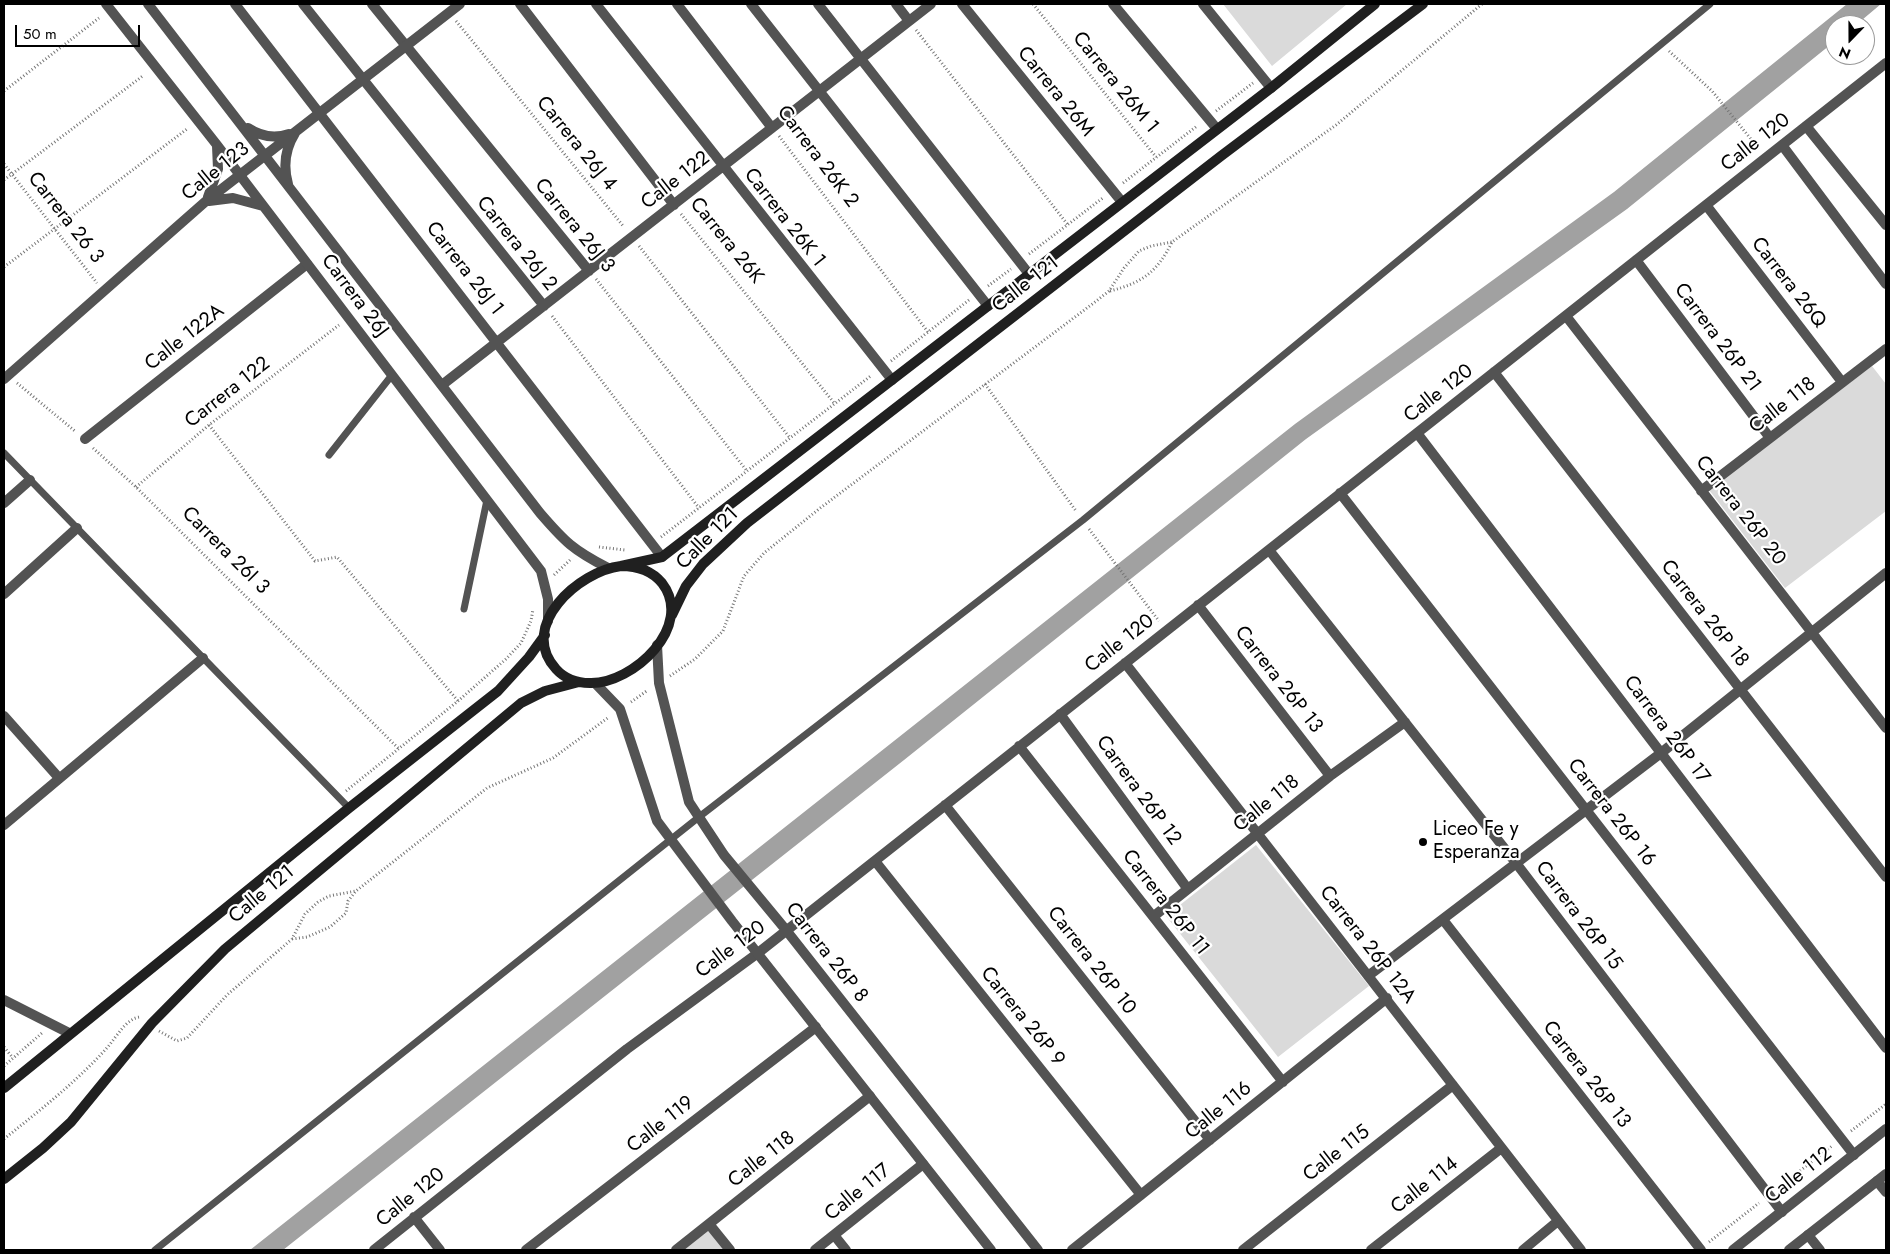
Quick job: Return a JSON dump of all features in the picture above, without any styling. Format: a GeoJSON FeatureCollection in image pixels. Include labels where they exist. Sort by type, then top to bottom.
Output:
{"type":"FeatureCollection","features":[{"type":"Feature","properties":{"kind":"main road","name":"Calle 121"},"geometry":{"type":"LineString","coordinates":[[622,566],[662,557],[1271,88],[1375,4]]}},
{"type":"Feature","properties":{"kind":"main road","name":"Calle 121"},"geometry":{"type":"LineString","coordinates":[[672,615],[686,586],[703,564],[747,523],[1213,162],[1423,4]]}},
{"type":"Feature","properties":{"kind":"main road"},"geometry":{"type":"LineString","coordinates":[[622,566],[642,569],[660,581],[670,599],[672,615],[657,645],[634,668],[610,680],[595,683],[579,682],[565,677],[552,664],[545,648],[548,621],[555,607],[568,591],[584,578],[608,568],[622,566]]}},
{"type":"Feature","properties":{"kind":"main road","name":"Calle 121"},"geometry":{"type":"LineString","coordinates":[[4,1088],[69,1033],[348,808],[498,691],[516,672],[545,635]]}},
{"type":"Feature","properties":{"kind":"main road","name":"Calle 121"},"geometry":{"type":"LineString","coordinates":[[4,1179],[43,1148],[71,1122],[152,1023],[225,949],[521,703],[545,691],[579,682]]}},
{"type":"Feature","properties":{"kind":"street","name":"Carrera 26J"},"geometry":{"type":"LineString","coordinates":[[106,4],[264,206],[541,571],[545,583],[548,621]]}},
{"type":"Feature","properties":{"kind":"street","name":"Carrera 26J"},"geometry":{"type":"LineString","coordinates":[[148,4],[540,513],[566,543],[578,553],[608,568]]}},
{"type":"Feature","properties":{"kind":"street","name":"Carrera 26J 1"},"geometry":{"type":"LineString","coordinates":[[235,4],[498,342],[662,557]]}},
{"type":"Feature","properties":{"kind":"street","name":"Carrera 26J 2"},"geometry":{"type":"LineString","coordinates":[[303,4],[544,306]]}},
{"type":"Feature","properties":{"kind":"street","name":"Carrera 26J 3"},"geometry":{"type":"LineString","coordinates":[[372,4],[589,271]]}},
{"type":"Feature","properties":{"kind":"street","name":"Calle 123"},"geometry":{"type":"LineString","coordinates":[[6,377],[205,202],[264,154],[460,4]]}},
{"type":"Feature","properties":{"kind":"street","name":"Carrera 26K"},"geometry":{"type":"LineString","coordinates":[[520,4],[674,205]]}},
{"type":"Feature","properties":{"kind":"street","name":"Carrera 26K 1"},"geometry":{"type":"LineString","coordinates":[[596,4],[722,167],[892,380]]}},
{"type":"Feature","properties":{"kind":"street","name":"Carrera 26K 2"},"geometry":{"type":"LineString","coordinates":[[677,4],[772,128]]}},
{"type":"Feature","properties":{"kind":"street"},"geometry":{"type":"LineString","coordinates":[[751,4],[988,306]]}},
{"type":"Feature","properties":{"kind":"street"},"geometry":{"type":"LineString","coordinates":[[818,4],[1018,263],[1029,274]]}},
{"type":"Feature","properties":{"kind":"street"},"geometry":{"type":"LineString","coordinates":[[896,4],[909,21]]}},
{"type":"Feature","properties":{"kind":"street","name":"Calle 122"},"geometry":{"type":"LineString","coordinates":[[442,386],[931,4]]}},
{"type":"Feature","properties":{"kind":"street","name":"Carrera 26M"},"geometry":{"type":"LineString","coordinates":[[962,4],[1122,202]]}},
{"type":"Feature","properties":{"kind":"street"},"geometry":{"type":"LineString","coordinates":[[1112,4],[1217,129]]}},
{"type":"Feature","properties":{"kind":"street"},"geometry":{"type":"LineString","coordinates":[[1203,4],[1271,88]]}},
{"type":"Feature","properties":{"kind":"street","name":"Calle 120"},"geometry":{"type":"LineString","coordinates":[[374,1250],[627,1049],[758,953],[1886,63]]}},
{"type":"Feature","properties":{"kind":"street"},"geometry":{"type":"LineString","coordinates":[[242,124],[255,133],[269,136],[286,135],[296,131]]}},
{"type":"Feature","properties":{"kind":"street"},"geometry":{"type":"LineString","coordinates":[[1806,126],[1886,225]]}},
{"type":"Feature","properties":{"kind":"street"},"geometry":{"type":"LineString","coordinates":[[289,187],[286,176],[286,158],[290,141],[296,131]]}},
{"type":"Feature","properties":{"kind":"street"},"geometry":{"type":"LineString","coordinates":[[217,145],[218,169],[205,202],[233,198],[264,206]]}},
{"type":"Feature","properties":{"kind":"street"},"geometry":{"type":"LineString","coordinates":[[1782,145],[1886,284]]}},
{"type":"Feature","properties":{"kind":"street","name":"Carrera 26Q"},"geometry":{"type":"LineString","coordinates":[[1706,205],[1842,382]]}},
{"type":"Feature","properties":{"kind":"street","name":"Carrera 26P 21"},"geometry":{"type":"LineString","coordinates":[[1636,260],[1770,438]]}},
{"type":"Feature","properties":{"kind":"street","name":"Calle 122A"},"geometry":{"type":"LineString","coordinates":[[84,439],[307,264]]}},
{"type":"Feature","properties":{"kind":"street","name":"Carrera 26P 20"},"geometry":{"type":"LineString","coordinates":[[1566,316],[1886,728]]}},
{"type":"Feature","properties":{"kind":"street","name":"Calle 118"},"geometry":{"type":"LineString","coordinates":[[1701,491],[1886,349]]}},
{"type":"Feature","properties":{"kind":"street","name":"Carrera 26P 18"},"geometry":{"type":"LineString","coordinates":[[1494,372],[1886,877]]}},
{"type":"Feature","properties":{"kind":"street","name":"Carrera 26P 17"},"geometry":{"type":"LineString","coordinates":[[1417,433],[1886,1048]]}},
{"type":"Feature","properties":{"kind":"street"},"geometry":{"type":"LineString","coordinates":[[4,503],[30,480]]}},
{"type":"Feature","properties":{"kind":"street","name":"Carrera 26P 16"},"geometry":{"type":"LineString","coordinates":[[1340,493],[1854,1155]]}},
{"type":"Feature","properties":{"kind":"street"},"geometry":{"type":"LineString","coordinates":[[4,594],[77,528]]}},
{"type":"Feature","properties":{"kind":"street","name":"Carrera 26P 15"},"geometry":{"type":"LineString","coordinates":[[1269,550],[1516,863],[1782,1212]]}},
{"type":"Feature","properties":{"kind":"street"},"geometry":{"type":"LineString","coordinates":[[1368,976],[1444,921],[1516,863],[1661,753],[1885,575]]}},
{"type":"Feature","properties":{"kind":"street","name":"Carrera 26P 13"},"geometry":{"type":"LineString","coordinates":[[1198,605],[1330,776]]}},
{"type":"Feature","properties":{"kind":"street","name":"Carrera 26P 8"},"geometry":{"type":"LineString","coordinates":[[657,645],[659,684],[689,802],[724,855],[786,930],[1038,1250]]}},
{"type":"Feature","properties":{"kind":"street"},"geometry":{"type":"LineString","coordinates":[[4,825],[203,658]]}},
{"type":"Feature","properties":{"kind":"street","name":"Carrera 26P 12A"},"geometry":{"type":"LineString","coordinates":[[1126,663],[1258,835],[1387,998],[1500,1149],[1581,1250]]}},
{"type":"Feature","properties":{"kind":"street"},"geometry":{"type":"LineString","coordinates":[[595,683],[620,709],[657,821],[732,922],[991,1250]]}},
{"type":"Feature","properties":{"kind":"street","name":"Carrera 26P 12"},"geometry":{"type":"LineString","coordinates":[[1060,714],[1187,888]]}},
{"type":"Feature","properties":{"kind":"street"},"geometry":{"type":"LineString","coordinates":[[4,716],[59,778]]}},
{"type":"Feature","properties":{"kind":"street","name":"Calle 118"},"geometry":{"type":"LineString","coordinates":[[1154,916],[1330,776],[1404,722]]}},
{"type":"Feature","properties":{"kind":"street","name":"Carrera 26P 11"},"geometry":{"type":"LineString","coordinates":[[1019,746],[1283,1082]]}},
{"type":"Feature","properties":{"kind":"street","name":"Carrera 26P 10"},"geometry":{"type":"LineString","coordinates":[[945,805],[1210,1140]]}},
{"type":"Feature","properties":{"kind":"street","name":"Carrera 26P 9"},"geometry":{"type":"LineString","coordinates":[[875,860],[1141,1195]]}},
{"type":"Feature","properties":{"kind":"street","name":"Carrera 26P 13"},"geometry":{"type":"LineString","coordinates":[[1444,921],[1700,1250]]}},
{"type":"Feature","properties":{"kind":"street","name":"Calle 116"},"geometry":{"type":"LineString","coordinates":[[1072,1250],[1387,998]]}},
{"type":"Feature","properties":{"kind":"street"},"geometry":{"type":"LineString","coordinates":[[4,1000],[69,1033]]}},
{"type":"Feature","properties":{"kind":"street","name":"Calle 119"},"geometry":{"type":"LineString","coordinates":[[526,1250],[816,1027]]}},
{"type":"Feature","properties":{"kind":"street","name":"Calle 115"},"geometry":{"type":"LineString","coordinates":[[1243,1250],[1453,1085]]}},
{"type":"Feature","properties":{"kind":"street","name":"Calle 118"},"geometry":{"type":"LineString","coordinates":[[676,1250],[870,1096]]}},
{"type":"Feature","properties":{"kind":"street","name":"Calle 112"},"geometry":{"type":"LineString","coordinates":[[1733,1250],[1886,1130]]}},
{"type":"Feature","properties":{"kind":"street","name":"Calle 114"},"geometry":{"type":"LineString","coordinates":[[1371,1250],[1500,1149]]}},
{"type":"Feature","properties":{"kind":"street","name":"Calle 117"},"geometry":{"type":"LineString","coordinates":[[815,1250],[924,1164]]}},
{"type":"Feature","properties":{"kind":"street"},"geometry":{"type":"LineString","coordinates":[[1790,1250],[1886,1174]]}},
{"type":"Feature","properties":{"kind":"street"},"geometry":{"type":"LineString","coordinates":[[1878,1181],[1886,1192]]}},
{"type":"Feature","properties":{"kind":"street"},"geometry":{"type":"LineString","coordinates":[[414,1217],[440,1250]]}},
{"type":"Feature","properties":{"kind":"street"},"geometry":{"type":"LineString","coordinates":[[1524,1250],[1558,1222]]}},
{"type":"Feature","properties":{"kind":"street"},"geometry":{"type":"LineString","coordinates":[[709,1224],[730,1250]]}},
{"type":"Feature","properties":{"kind":"street"},"geometry":{"type":"LineString","coordinates":[[834,1235],[846,1250]]}},
{"type":"Feature","properties":{"kind":"street"},"geometry":{"type":"LineString","coordinates":[[1808,1235],[1820,1250]]}},
{"type":"Feature","properties":{"kind":"lane"},"geometry":{"type":"LineString","coordinates":[[155,1250],[699,817],[1083,520],[1710,4]]}},
{"type":"Feature","properties":{"kind":"lane"},"geometry":{"type":"LineString","coordinates":[[329,455],[392,375]]}},
{"type":"Feature","properties":{"kind":"lane"},"geometry":{"type":"LineString","coordinates":[[4,453],[348,808]]}},
{"type":"Feature","properties":{"kind":"lane"},"geometry":{"type":"LineString","coordinates":[[464,609],[487,500]]}},
{"type":"Feature","properties":{"kind":"path","name":"Carrera 26M 1"},"geometry":{"type":"LineString","coordinates":[[1033,4],[1156,157]]}},
{"type":"Feature","properties":{"kind":"path"},"geometry":{"type":"LineString","coordinates":[[1109,291],[1135,284],[1141,280],[1158,264],[1172,242],[1336,125],[1482,4]]}},
{"type":"Feature","properties":{"kind":"path","name":"Carrera 26J 4"},"geometry":{"type":"LineString","coordinates":[[449,12],[632,237],[790,438]]}},
{"type":"Feature","properties":{"kind":"path"},"geometry":{"type":"LineString","coordinates":[[4,91],[99,18]]}},
{"type":"Feature","properties":{"kind":"path"},"geometry":{"type":"LineString","coordinates":[[909,21],[1068,224]]}},
{"type":"Feature","properties":{"kind":"path"},"geometry":{"type":"LineString","coordinates":[[1662,44],[1712,91],[1766,158]]}},
{"type":"Feature","properties":{"kind":"path"},"geometry":{"type":"LineString","coordinates":[[4,180],[144,75]]}},
{"type":"Feature","properties":{"kind":"path"},"geometry":{"type":"LineString","coordinates":[[545,583],[590,543],[619,550],[637,549],[651,545],[1261,76]]}},
{"type":"Feature","properties":{"kind":"path","name":"Carrera 26K 2"},"geometry":{"type":"LineString","coordinates":[[772,128],[928,332]]}},
{"type":"Feature","properties":{"kind":"path"},"geometry":{"type":"LineString","coordinates":[[4,267],[186,129]]}},
{"type":"Feature","properties":{"kind":"path","name":"Carrera 26 3"},"geometry":{"type":"LineString","coordinates":[[4,164],[103,291]]}},
{"type":"Feature","properties":{"kind":"path","name":"Carrera 26K"},"geometry":{"type":"LineString","coordinates":[[674,205],[835,404]]}},
{"type":"Feature","properties":{"kind":"path"},"geometry":{"type":"LineString","coordinates":[[292,939],[307,937],[330,927],[346,912],[348,901],[356,891],[487,788],[553,758],[620,709],[695,659],[723,631],[744,576],[764,553],[1109,291],[1124,268],[1139,251],[1151,246],[1172,242]]}},
{"type":"Feature","properties":{"kind":"path","name":"Carrera 26J 3"},"geometry":{"type":"LineString","coordinates":[[589,271],[747,471]]}},
{"type":"Feature","properties":{"kind":"path","name":"Carrera 26J 2"},"geometry":{"type":"LineString","coordinates":[[544,306],[699,508]]}},
{"type":"Feature","properties":{"kind":"path","name":"Carrera 122"},"geometry":{"type":"LineString","coordinates":[[136,487],[209,425],[340,324]]}},
{"type":"Feature","properties":{"kind":"path","name":"Carrera 26I 3"},"geometry":{"type":"LineString","coordinates":[[6,377],[84,439],[136,487],[409,760]]}},
{"type":"Feature","properties":{"kind":"path"},"geometry":{"type":"LineString","coordinates":[[985,384],[1108,555],[1167,630]]}},
{"type":"Feature","properties":{"kind":"path"},"geometry":{"type":"LineString","coordinates":[[209,425],[315,561],[337,557],[458,701]]}},
{"type":"Feature","properties":{"kind":"path"},"geometry":{"type":"LineString","coordinates":[[338,797],[458,701],[521,643],[532,621],[533,601]]}},
{"type":"Feature","properties":{"kind":"path"},"geometry":{"type":"LineString","coordinates":[[4,1139],[75,1080],[132,1019],[142,1017],[152,1023],[161,1033],[177,1041],[187,1038],[227,995],[292,939],[305,914],[318,902],[329,896],[356,891]]}},
{"type":"Feature","properties":{"kind":"path"},"geometry":{"type":"LineString","coordinates":[[4,1066],[52,1025]]}},
{"type":"Feature","properties":{"kind":"path"},"geometry":{"type":"LineString","coordinates":[[4,1047],[13,1058]]}},
{"type":"Feature","properties":{"kind":"path"},"geometry":{"type":"LineString","coordinates":[[1700,1250],[1886,1104]]}},
{"type":"Feature","properties":{"kind":"shaded area"},"geometry":{"type":"Polygon","coordinates":[[[1223,4],[1347,4],[1272,66],[1223,4]]]}},
{"type":"Feature","properties":{"kind":"shaded area"},"geometry":{"type":"Polygon","coordinates":[[[1847,4],[1881,4],[1868,15],[1833,15],[1847,4]]]}},
{"type":"Feature","properties":{"kind":"shaded area"},"geometry":{"type":"Polygon","coordinates":[[[1825,22],[1825,49],[1627,209],[1306,439],[904,760],[283,1250],[250,1250],[1295,424],[1614,192],[1825,22]]]}},
{"type":"Feature","properties":{"kind":"shaded area"},"geometry":{"type":"Polygon","coordinates":[[[1872,366],[1886,384],[1886,511],[1785,588],[1709,490],[1872,366]]]}},
{"type":"Feature","properties":{"kind":"shaded area"},"geometry":{"type":"Polygon","coordinates":[[[1256,845],[1369,986],[1278,1057],[1166,916],[1256,845]]]}},
{"type":"Feature","properties":{"kind":"shaded area"},"geometry":{"type":"Polygon","coordinates":[[[709,1224],[730,1250],[676,1250],[709,1224]]]}},
{"type":"Feature","properties":{"kind":"place","name":"Liceo Fe y Esperanza"},"geometry":{"type":"Point","coordinates":[1423,842]}}]}
